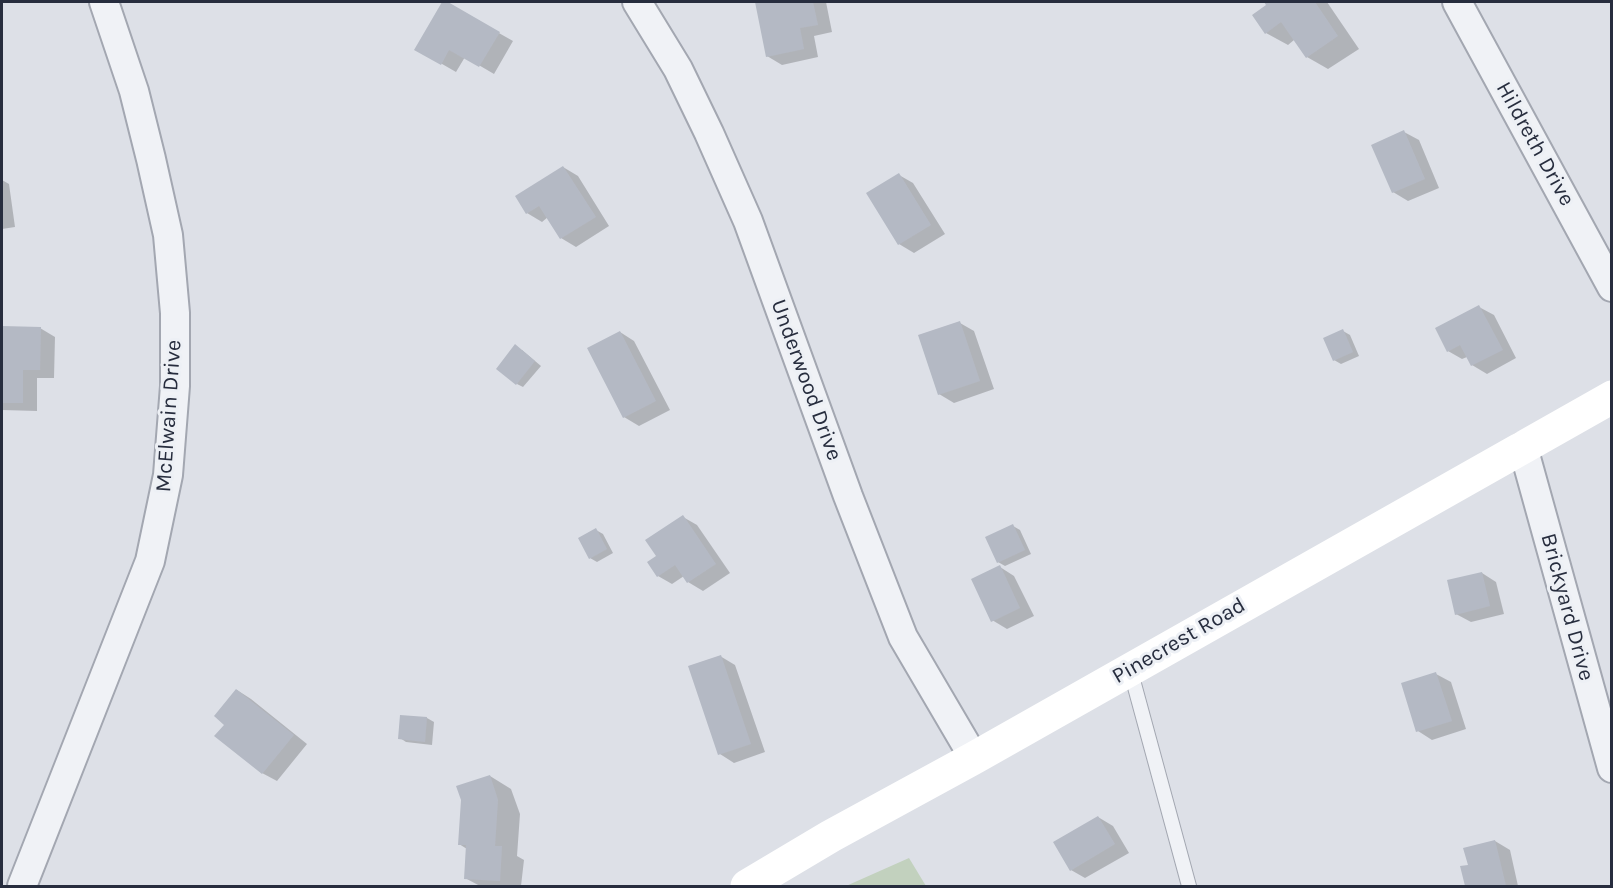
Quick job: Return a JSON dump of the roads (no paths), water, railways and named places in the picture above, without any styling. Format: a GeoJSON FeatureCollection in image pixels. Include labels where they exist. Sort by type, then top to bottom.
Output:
{"type":"FeatureCollection","features":[{"type":"Feature","properties":{"kind":"street","name":"McElwain Drive"},"geometry":{"type":"LineString","coordinates":[[22,886],[150,561],[168,475],[175,386],[175,313],[168,235],[134,91],[104,2]]}},
{"type":"Feature","properties":{"kind":"street","name":"Underwood Drive"},"geometry":{"type":"LineString","coordinates":[[637,2],[678,69],[748,221],[860,529],[903,637],[974,758]]}},
{"type":"Feature","properties":{"kind":"street","name":"Hildreth Drive"},"geometry":{"type":"LineString","coordinates":[[1457,2],[1611,287]]}},
{"type":"Feature","properties":{"kind":"street","name":"Pinecrest Road"},"geometry":{"type":"LineString","coordinates":[[747,886],[831,836],[974,758],[1611,397]]}},
{"type":"Feature","properties":{"kind":"street","name":"Brickyard Drive"},"geometry":{"type":"LineString","coordinates":[[1523,447],[1611,768]]}},
{"type":"Feature","properties":{"kind":"lane"},"geometry":{"type":"LineString","coordinates":[[1130,669],[1189,886]]}}]}
